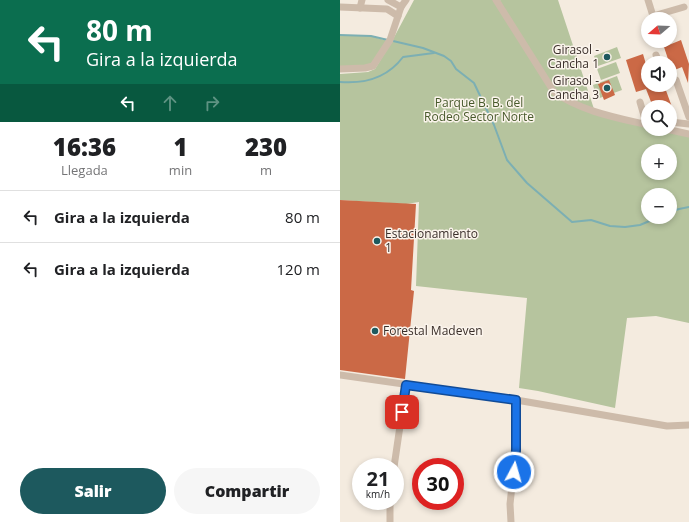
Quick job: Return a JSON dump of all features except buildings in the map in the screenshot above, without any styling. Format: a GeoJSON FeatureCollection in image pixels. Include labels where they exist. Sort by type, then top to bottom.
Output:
{"type":"FeatureCollection","features":[{"type":"Feature","properties":{"kind":"street"},"geometry":{"type":"LineString","coordinates":[[360,8],[362,0]]}},
{"type":"Feature","properties":{"kind":"street"},"geometry":{"type":"LineString","coordinates":[[388,0],[401,7]]}},
{"type":"Feature","properties":{"kind":"street"},"geometry":{"type":"LineString","coordinates":[[340,69],[373,66],[390,40],[401,7],[406,0]]}},
{"type":"Feature","properties":{"kind":"street"},"geometry":{"type":"LineString","coordinates":[[496,0],[554,92],[561,98],[595,112],[641,123]]}},
{"type":"Feature","properties":{"kind":"street"},"geometry":{"type":"LineString","coordinates":[[648,0],[653,16],[684,7]]}},
{"type":"Feature","properties":{"kind":"street"},"geometry":{"type":"LineString","coordinates":[[340,7],[387,9],[398,16]]}},
{"type":"Feature","properties":{"kind":"street"},"geometry":{"type":"LineString","coordinates":[[677,83],[689,118]]}},
{"type":"Feature","properties":{"kind":"street"},"geometry":{"type":"LineString","coordinates":[[677,123],[689,124]]}},
{"type":"Feature","properties":{"kind":"street"},"geometry":{"type":"LineString","coordinates":[[677,131],[689,134]]}},
{"type":"Feature","properties":{"kind":"street"},"geometry":{"type":"LineString","coordinates":[[340,375],[516,400],[667,426],[689,426]]}},
{"type":"Feature","properties":{"kind":"street"},"geometry":{"type":"LineString","coordinates":[[395,458],[406,385]]}},
{"type":"Feature","properties":{"kind":"street"},"geometry":{"type":"LineString","coordinates":[[511,522],[510,504],[516,450],[516,400]]}},
{"type":"Feature","properties":{"kind":"street"},"geometry":{"type":"LineString","coordinates":[[390,510],[390,522]]}},
{"type":"Feature","properties":{"kind":"green space","name":"Parque B. B. del Rodeo Sector Norte"},"geometry":{"type":"Polygon","coordinates":[[[414,0],[558,0],[595,112],[641,122],[641,136],[677,136],[677,130],[689,131],[689,323],[656,316],[627,318],[615,408],[519,388],[527,298],[416,286],[419,202],[406,204],[340,200],[340,74],[368,72],[375,69],[414,0]]]}},
{"type":"Feature","properties":{"kind":"green space"},"geometry":{"type":"Polygon","coordinates":[[[340,35],[370,36],[388,41],[373,65],[340,68],[340,35]]]}},
{"type":"Feature","properties":{"kind":"green space","name":"Girasol - Cancha 1"},"geometry":{"type":"Polygon","coordinates":[[[617,47],[621,58],[598,66],[594,56],[617,47]]]}},
{"type":"Feature","properties":{"kind":"green space"},"geometry":{"type":"Polygon","coordinates":[[[616,62],[620,73],[601,80],[597,69],[616,62]]]}},
{"type":"Feature","properties":{"kind":"green space","name":"Girasol - Cancha 3"},"geometry":{"type":"Polygon","coordinates":[[[617,76],[622,90],[597,99],[593,85],[617,76]]]}},
{"type":"Feature","properties":{"kind":"waterway"},"geometry":{"type":"LineString","coordinates":[[340,35],[371,36],[388,40]]}},
{"type":"Feature","properties":{"kind":"waterway"},"geometry":{"type":"LineString","coordinates":[[393,41],[423,48],[444,56],[451,61],[456,69],[474,83],[494,125],[507,160],[527,183],[572,222],[591,220],[610,226],[625,227],[642,224]]}},
{"type":"Feature","properties":{"kind":"waterway"},"geometry":{"type":"LineString","coordinates":[[340,82],[358,82],[375,78],[390,70],[403,57],[434,53]]}},
{"type":"Feature","properties":{"kind":"waterway"},"geometry":{"type":"LineString","coordinates":[[677,210],[689,207]]}},
{"type":"Feature","properties":{"kind":"place","name":"Girasol - Cancha 1"},"geometry":{"type":"Point","coordinates":[607,57]}},
{"type":"Feature","properties":{"kind":"place","name":"Girasol - Cancha 3"},"geometry":{"type":"Point","coordinates":[607,88]}},
{"type":"Feature","properties":{"kind":"place","name":"Estacionamiento 1"},"geometry":{"type":"Point","coordinates":[377,241]}},
{"type":"Feature","properties":{"kind":"place","name":"Forestal Madeven"},"geometry":{"type":"Point","coordinates":[375,331]}},
{"type":"Feature","properties":{"kind":"route"},"geometry":{"type":"LineString","coordinates":[[402,412],[406,385],[516,400],[517,427],[514,472]]}}]}
